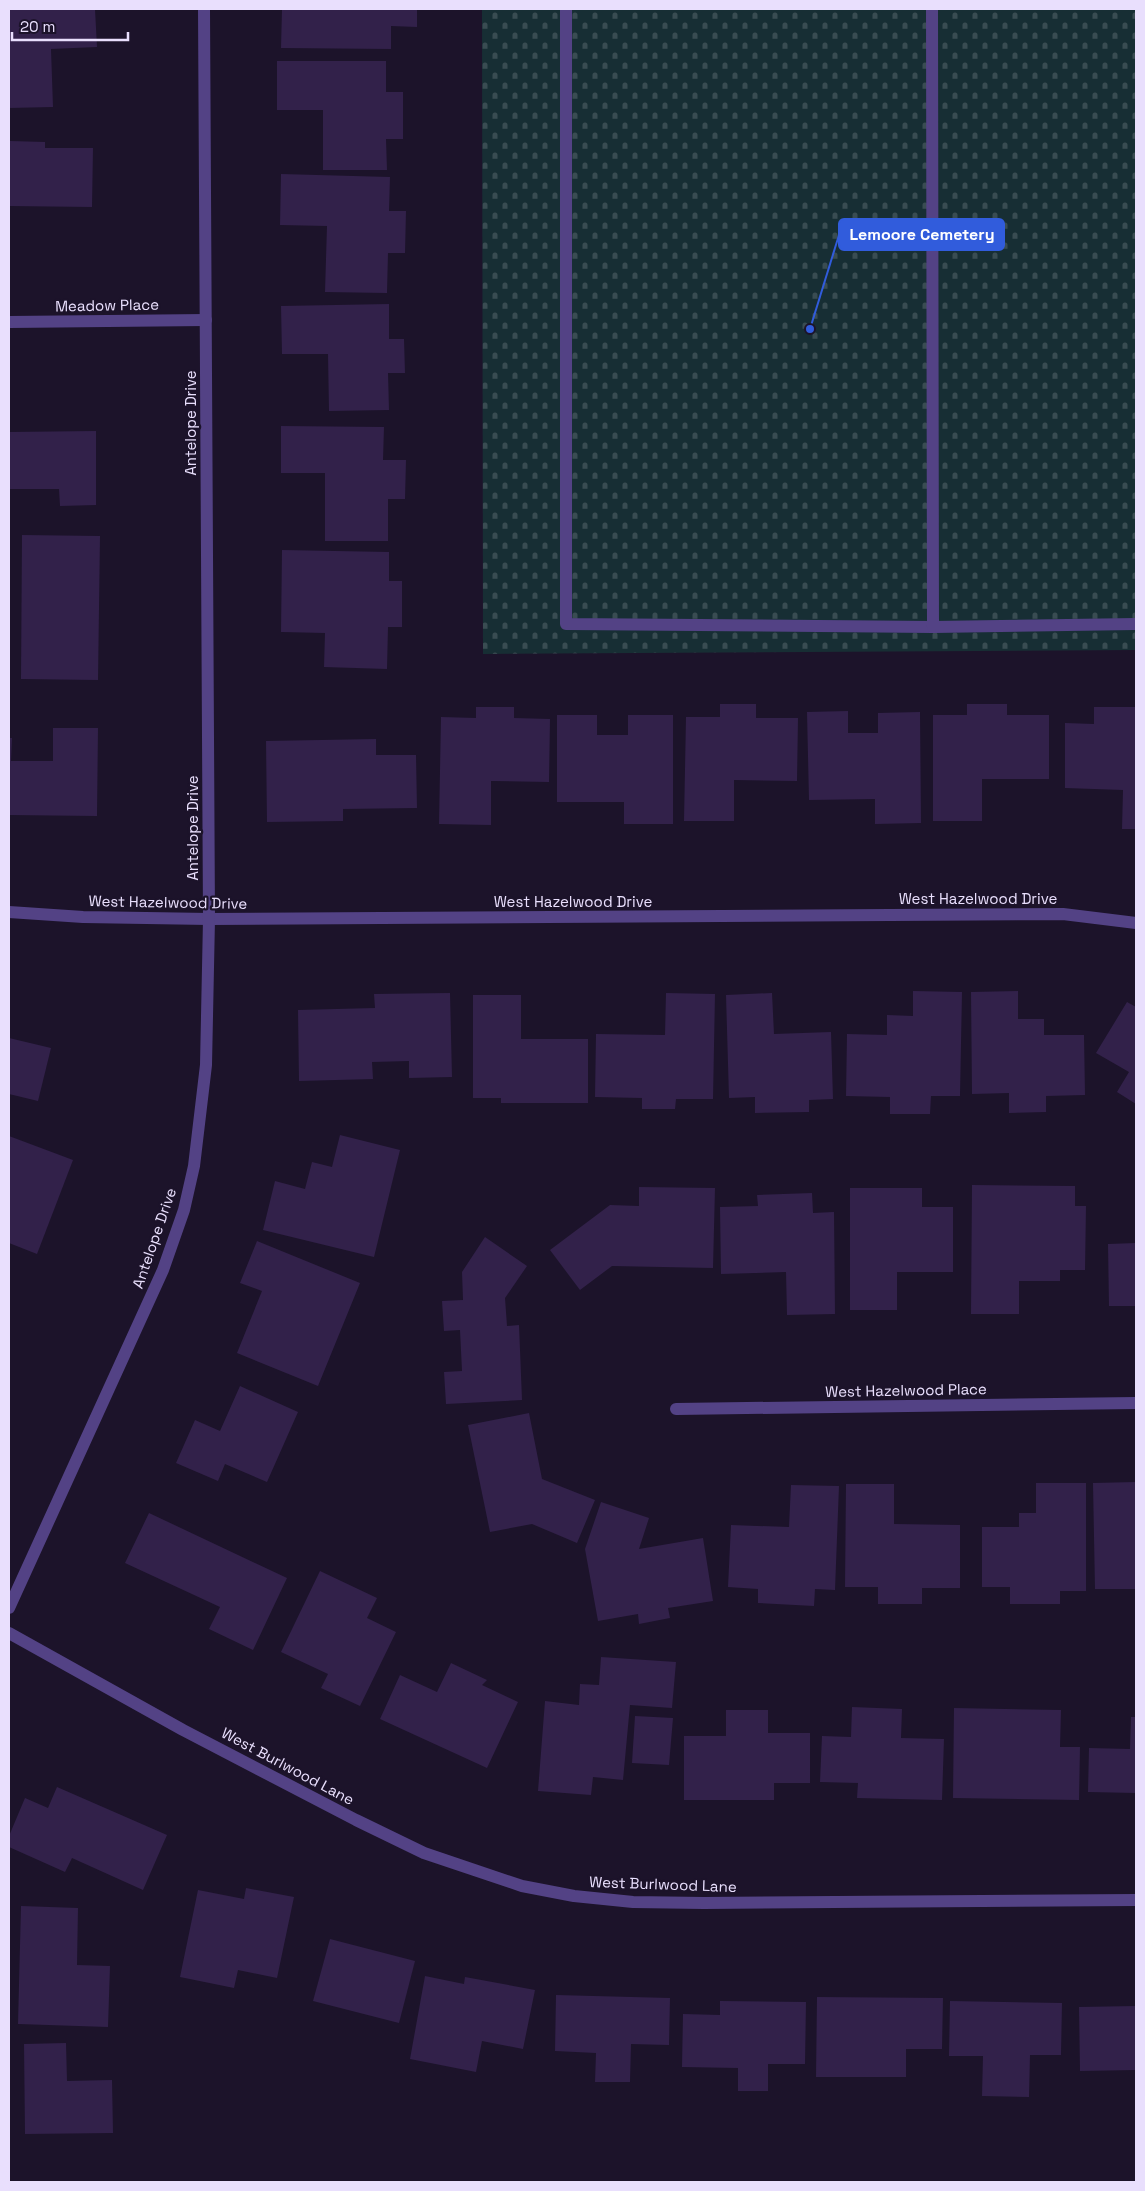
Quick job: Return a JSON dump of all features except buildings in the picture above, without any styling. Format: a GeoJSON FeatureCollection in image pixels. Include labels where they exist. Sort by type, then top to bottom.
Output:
{"type":"FeatureCollection","features":[{"type":"Feature","properties":{"kind":"street","name":"Antelope Drive"},"geometry":{"type":"LineString","coordinates":[[9,1608],[163,1270],[184,1210],[194,1166],[206,1065],[209,919],[204,9]]}},
{"type":"Feature","properties":{"kind":"street"},"geometry":{"type":"LineString","coordinates":[[566,9],[566,624],[933,627],[1136,624]]}},
{"type":"Feature","properties":{"kind":"street"},"geometry":{"type":"LineString","coordinates":[[932,9],[933,627]]}},
{"type":"Feature","properties":{"kind":"street","name":"Meadow Place"},"geometry":{"type":"LineString","coordinates":[[9,322],[206,320]]}},
{"type":"Feature","properties":{"kind":"street","name":"West Hazelwood Drive"},"geometry":{"type":"LineString","coordinates":[[9,912],[82,917],[209,919],[1063,914],[1136,923]]}},
{"type":"Feature","properties":{"kind":"street","name":"West Hazelwood Place"},"geometry":{"type":"LineString","coordinates":[[676,1410],[1136,1403]]}},
{"type":"Feature","properties":{"kind":"street","name":"West Burlwood Lane"},"geometry":{"type":"LineString","coordinates":[[9,1633],[183,1730],[356,1820],[424,1853],[522,1886],[574,1896],[633,1902],[1136,1900]]}},
{"type":"Feature","properties":{"kind":"green space"},"geometry":{"type":"Polygon","coordinates":[[[482,9],[1136,9],[1136,650],[483,654],[482,9]]]}},
{"type":"Feature","properties":{"kind":"place","name":"Lemoore Cemetery"},"geometry":{"type":"Point","coordinates":[810,329]}}]}
